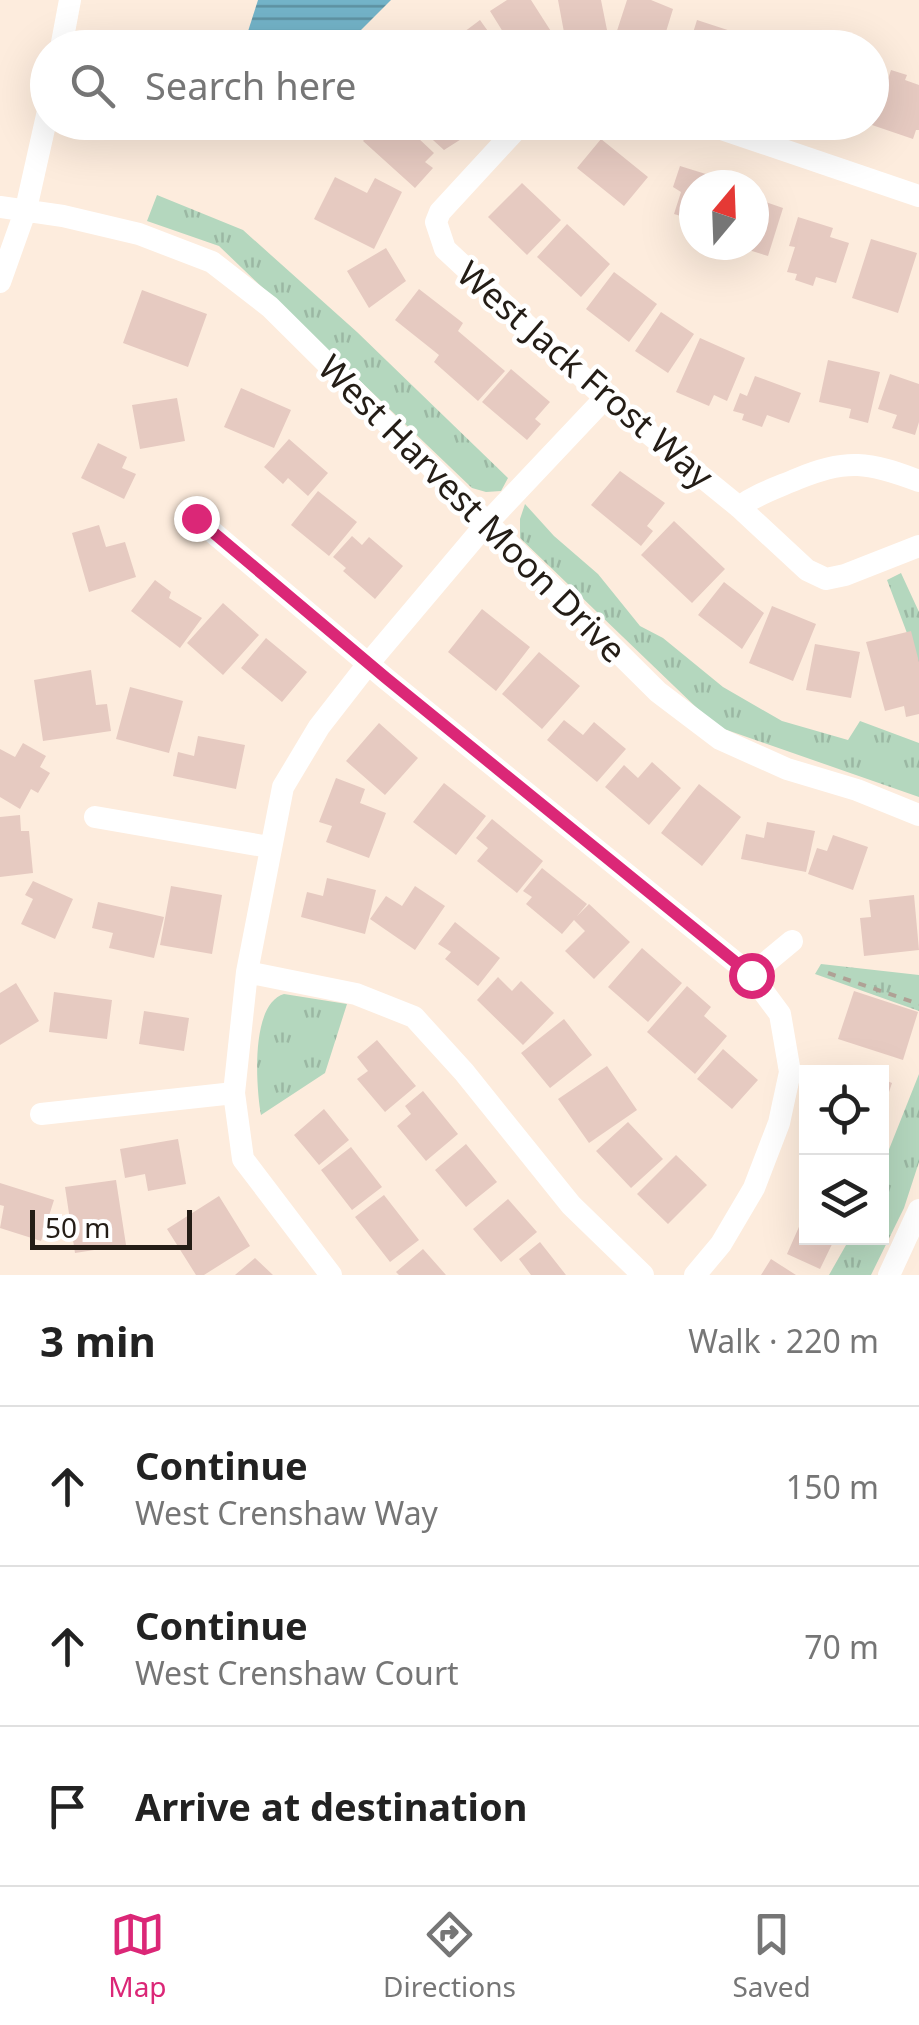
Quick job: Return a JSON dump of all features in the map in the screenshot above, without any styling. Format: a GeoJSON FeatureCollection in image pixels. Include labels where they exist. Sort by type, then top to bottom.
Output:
{"type":"FeatureCollection","features":[{"type":"Feature","properties":{"kind":"street"},"geometry":{"type":"LineString","coordinates":[[65,30],[70,0]]}},
{"type":"Feature","properties":{"kind":"street"},"geometry":{"type":"LineString","coordinates":[[0,282],[26,209],[41,140]]}},
{"type":"Feature","properties":{"kind":"street","name":"West Jack Frost Way"},"geometry":{"type":"LineString","coordinates":[[506,140],[440,212],[436,222],[444,248],[605,398],[739,507],[808,570],[826,579],[872,567],[919,546]]}},
{"type":"Feature","properties":{"kind":"street"},"geometry":{"type":"LineString","coordinates":[[755,140],[919,196]]}},
{"type":"Feature","properties":{"kind":"street","name":"West Harvest Moon Drive"},"geometry":{"type":"LineString","coordinates":[[0,206],[139,234],[212,262],[270,307],[658,692],[720,738],[787,768],[919,815]]}},
{"type":"Feature","properties":{"kind":"street"},"geometry":{"type":"LineString","coordinates":[[331,1275],[243,1158],[234,1093],[247,972],[282,787],[319,728],[368,664],[486,523],[605,398]]}},
{"type":"Feature","properties":{"kind":"street","name":"West Jack Frost Way"},"geometry":{"type":"LineString","coordinates":[[739,507],[819,468],[841,464],[871,464],[919,481]]}},
{"type":"Feature","properties":{"kind":"street"},"geometry":{"type":"LineString","coordinates":[[196,518],[368,664],[751,975],[780,1014],[790,1072],[779,1123],[754,1188],[720,1244],[695,1275]]}},
{"type":"Feature","properties":{"kind":"street"},"geometry":{"type":"LineString","coordinates":[[95,817],[269,847]]}},
{"type":"Feature","properties":{"kind":"street"},"geometry":{"type":"LineString","coordinates":[[751,975],[792,941]]}},
{"type":"Feature","properties":{"kind":"street"},"geometry":{"type":"LineString","coordinates":[[247,972],[356,994],[414,1017],[572,1205],[642,1275]]}},
{"type":"Feature","properties":{"kind":"street"},"geometry":{"type":"LineString","coordinates":[[41,1114],[234,1093]]}},
{"type":"Feature","properties":{"kind":"street"},"geometry":{"type":"LineString","coordinates":[[890,1275],[917,1225]]}},
{"type":"Feature","properties":{"kind":"path"},"geometry":{"type":"LineString","coordinates":[[828,972],[919,1004]]}},
{"type":"Feature","properties":{"kind":"green space"},"geometry":{"type":"Polygon","coordinates":[[[157,195],[243,230],[357,332],[508,478],[501,491],[472,488],[219,246],[147,221],[157,195]]]}},
{"type":"Feature","properties":{"kind":"green space"},"geometry":{"type":"Polygon","coordinates":[[[525,504],[554,536],[598,574],[640,626],[663,638],[723,687],[782,721],[848,740],[860,721],[919,743],[919,797],[724,729],[700,711],[520,538],[525,504]]]}},
{"type":"Feature","properties":{"kind":"green space"},"geometry":{"type":"Polygon","coordinates":[[[901,573],[919,612],[919,665],[887,580],[901,573]]]}},
{"type":"Feature","properties":{"kind":"green space"},"geometry":{"type":"Polygon","coordinates":[[[821,964],[919,975],[919,1011],[815,974],[821,964]]]}},
{"type":"Feature","properties":{"kind":"green space"},"geometry":{"type":"Polygon","coordinates":[[[284,994],[347,1004],[325,1073],[261,1115],[257,1067],[260,1029],[273,1001],[284,994]]]}},
{"type":"Feature","properties":{"kind":"green space"},"geometry":{"type":"Polygon","coordinates":[[[919,1074],[919,1162],[889,1238],[889,1155],[919,1074]]]}},
{"type":"Feature","properties":{"kind":"green space"},"geometry":{"type":"Polygon","coordinates":[[[846,1245],[886,1245],[871,1275],[829,1275],[846,1245]]]}},
{"type":"Feature","properties":{"kind":"water"},"geometry":{"type":"Polygon","coordinates":[[[258,0],[391,0],[361,30],[248,30],[258,0]]]}},
{"type":"Feature","properties":{"kind":"building"},"geometry":{"type":"Polygon","coordinates":[[[507,0],[531,0],[550,30],[502,30],[490,11],[507,0]]]}},
{"type":"Feature","properties":{"kind":"building"},"geometry":{"type":"Polygon","coordinates":[[[558,0],[601,0],[607,30],[564,30],[558,0]]]}},
{"type":"Feature","properties":{"kind":"building"},"geometry":{"type":"Polygon","coordinates":[[[627,0],[651,0],[673,9],[667,30],[617,30],[627,0]]]}},
{"type":"Feature","properties":{"kind":"building"},"geometry":{"type":"Polygon","coordinates":[[[480,20],[487,30],[467,30],[480,20]]]}},
{"type":"Feature","properties":{"kind":"building"},"geometry":{"type":"Polygon","coordinates":[[[697,20],[728,30],[694,30],[697,20]]]}},
{"type":"Feature","properties":{"kind":"building"},"geometry":{"type":"Polygon","coordinates":[[[891,70],[907,75],[905,80],[919,85],[919,130],[913,139],[889,131],[891,70]]]}},
{"type":"Feature","properties":{"kind":"building"},"geometry":{"type":"Polygon","coordinates":[[[420,140],[434,153],[425,162],[433,168],[415,188],[363,141],[420,140]]]}},
{"type":"Feature","properties":{"kind":"building"},"geometry":{"type":"Polygon","coordinates":[[[433,140],[460,140],[444,150],[433,140]]]}},
{"type":"Feature","properties":{"kind":"building"},"geometry":{"type":"Polygon","coordinates":[[[602,140],[648,177],[624,206],[577,168],[602,140]]]}},
{"type":"Feature","properties":{"kind":"building"},"geometry":{"type":"Polygon","coordinates":[[[680,166],[693,170],[679,170],[679,191],[673,187],[680,166]]]}},
{"type":"Feature","properties":{"kind":"building"},"geometry":{"type":"Polygon","coordinates":[[[335,177],[367,193],[375,178],[402,192],[374,249],[314,219],[335,177]]]}},
{"type":"Feature","properties":{"kind":"building"},"geometry":{"type":"Polygon","coordinates":[[[522,183],[561,220],[527,255],[488,217],[522,183]]]}},
{"type":"Feature","properties":{"kind":"building"},"geometry":{"type":"Polygon","coordinates":[[[769,203],[783,208],[769,253],[769,203]]]}},
{"type":"Feature","properties":{"kind":"building"},"geometry":{"type":"Polygon","coordinates":[[[798,217],[833,228],[830,237],[849,243],[836,283],[816,277],[813,286],[795,280],[797,274],[787,272],[795,247],[789,246],[798,217]]]}},
{"type":"Feature","properties":{"kind":"building"},"geometry":{"type":"Polygon","coordinates":[[[567,224],[610,264],[581,297],[537,257],[567,224]]]}},
{"type":"Feature","properties":{"kind":"building"},"geometry":{"type":"Polygon","coordinates":[[[871,239],[917,253],[898,313],[852,298],[871,239]]]}},
{"type":"Feature","properties":{"kind":"building"},"geometry":{"type":"Polygon","coordinates":[[[386,248],[406,281],[369,308],[347,271],[386,248]]]}},
{"type":"Feature","properties":{"kind":"building"},"geometry":{"type":"Polygon","coordinates":[[[614,272],[657,304],[629,342],[586,309],[614,272]]]}},
{"type":"Feature","properties":{"kind":"building"},"geometry":{"type":"Polygon","coordinates":[[[419,289],[463,323],[458,331],[505,371],[478,401],[434,362],[439,355],[395,320],[419,289]]]}},
{"type":"Feature","properties":{"kind":"building"},"geometry":{"type":"Polygon","coordinates":[[[142,290],[207,314],[188,367],[123,343],[142,290]]]}},
{"type":"Feature","properties":{"kind":"building"},"geometry":{"type":"Polygon","coordinates":[[[661,312],[694,334],[668,373],[635,351],[661,312]]]}},
{"type":"Feature","properties":{"kind":"building"},"geometry":{"type":"Polygon","coordinates":[[[700,338],[745,358],[727,401],[714,395],[709,406],[676,392],[700,338]]]}},
{"type":"Feature","properties":{"kind":"building"},"geometry":{"type":"Polygon","coordinates":[[[828,360],[880,372],[868,423],[849,418],[851,409],[819,402],[828,360]]]}},
{"type":"Feature","properties":{"kind":"building"},"geometry":{"type":"Polygon","coordinates":[[[511,369],[550,402],[535,419],[541,424],[527,440],[482,402],[511,369]]]}},
{"type":"Feature","properties":{"kind":"building"},"geometry":{"type":"Polygon","coordinates":[[[890,374],[919,384],[915,435],[892,428],[897,415],[878,409],[890,374]]]}},
{"type":"Feature","properties":{"kind":"building"},"geometry":{"type":"Polygon","coordinates":[[[755,376],[801,393],[789,423],[767,415],[762,427],[742,420],[744,414],[733,411],[740,393],[747,396],[755,376]]]}},
{"type":"Feature","properties":{"kind":"building"},"geometry":{"type":"Polygon","coordinates":[[[241,388],[291,410],[274,448],[224,427],[241,388]]]}},
{"type":"Feature","properties":{"kind":"building"},"geometry":{"type":"Polygon","coordinates":[[[177,398],[185,441],[140,449],[132,405],[177,398]]]}},
{"type":"Feature","properties":{"kind":"building"},"geometry":{"type":"Polygon","coordinates":[[[289,439],[328,473],[308,496],[288,478],[283,484],[264,467],[289,439]]]}},
{"type":"Feature","properties":{"kind":"building"},"geometry":{"type":"Polygon","coordinates":[[[98,443],[127,457],[122,468],[136,474],[124,499],[81,478],[98,443]]]}},
{"type":"Feature","properties":{"kind":"building"},"geometry":{"type":"Polygon","coordinates":[[[620,471],[665,503],[647,526],[653,531],[641,546],[591,505],[620,471]]]}},
{"type":"Feature","properties":{"kind":"building"},"geometry":{"type":"Polygon","coordinates":[[[318,491],[357,522],[329,556],[291,525],[318,491]]]}},
{"type":"Feature","properties":{"kind":"building"},"geometry":{"type":"Polygon","coordinates":[[[674,521],[725,569],[692,603],[641,555],[674,521]]]}},
{"type":"Feature","properties":{"kind":"building"},"geometry":{"type":"Polygon","coordinates":[[[99,525],[106,547],[125,542],[136,577],[89,592],[72,533],[99,525]]]}},
{"type":"Feature","properties":{"kind":"building"},"geometry":{"type":"Polygon","coordinates":[[[352,536],[362,545],[369,537],[403,566],[375,599],[333,557],[352,536]]]}},
{"type":"Feature","properties":{"kind":"building"},"geometry":{"type":"Polygon","coordinates":[[[155,580],[171,592],[169,598],[202,618],[180,648],[131,611],[155,580]]]}},
{"type":"Feature","properties":{"kind":"building"},"geometry":{"type":"Polygon","coordinates":[[[724,582],[764,613],[742,649],[698,615],[724,582]]]}},
{"type":"Feature","properties":{"kind":"building"},"geometry":{"type":"Polygon","coordinates":[[[223,603],[259,635],[223,675],[187,643],[223,603]]]}},
{"type":"Feature","properties":{"kind":"building"},"geometry":{"type":"Polygon","coordinates":[[[772,606],[816,624],[793,681],[749,663],[772,606]]]}},
{"type":"Feature","properties":{"kind":"building"},"geometry":{"type":"Polygon","coordinates":[[[482,609],[530,647],[496,691],[448,652],[482,609]]]}},
{"type":"Feature","properties":{"kind":"building"},"geometry":{"type":"Polygon","coordinates":[[[911,631],[919,662],[919,714],[906,717],[904,706],[885,711],[866,642],[911,631]]]}},
{"type":"Feature","properties":{"kind":"building"},"geometry":{"type":"Polygon","coordinates":[[[266,638],[307,672],[282,702],[241,668],[266,638]]]}},
{"type":"Feature","properties":{"kind":"building"},"geometry":{"type":"Polygon","coordinates":[[[815,644],[860,652],[851,698],[806,690],[815,644]]]}},
{"type":"Feature","properties":{"kind":"building"},"geometry":{"type":"Polygon","coordinates":[[[539,652],[580,686],[542,729],[502,694],[539,652]]]}},
{"type":"Feature","properties":{"kind":"building"},"geometry":{"type":"Polygon","coordinates":[[[91,670],[96,705],[107,704],[111,731],[43,741],[34,680],[91,670]]]}},
{"type":"Feature","properties":{"kind":"building"},"geometry":{"type":"Polygon","coordinates":[[[130,687],[183,701],[169,753],[116,739],[130,687]]]}},
{"type":"Feature","properties":{"kind":"building"},"geometry":{"type":"Polygon","coordinates":[[[564,720],[583,735],[594,722],[626,749],[597,782],[547,740],[564,720]]]}},
{"type":"Feature","properties":{"kind":"building"},"geometry":{"type":"Polygon","coordinates":[[[379,723],[418,758],[385,795],[346,761],[379,723]]]}},
{"type":"Feature","properties":{"kind":"building"},"geometry":{"type":"Polygon","coordinates":[[[198,736],[245,745],[236,789],[173,776],[178,752],[194,756],[198,736]]]}},
{"type":"Feature","properties":{"kind":"building"},"geometry":{"type":"Polygon","coordinates":[[[23,743],[46,756],[40,767],[50,773],[38,793],[31,789],[20,809],[0,797],[0,749],[15,757],[23,743]]]}},
{"type":"Feature","properties":{"kind":"building"},"geometry":{"type":"Polygon","coordinates":[[[652,762],[681,788],[649,825],[605,787],[624,765],[638,778],[652,762]]]}},
{"type":"Feature","properties":{"kind":"building"},"geometry":{"type":"Polygon","coordinates":[[[336,778],[365,789],[360,803],[386,813],[369,858],[326,842],[332,826],[319,822],[336,778]]]}},
{"type":"Feature","properties":{"kind":"building"},"geometry":{"type":"Polygon","coordinates":[[[444,783],[486,816],[456,855],[413,822],[444,783]]]}},
{"type":"Feature","properties":{"kind":"building"},"geometry":{"type":"Polygon","coordinates":[[[699,784],[741,817],[702,866],[661,833],[699,784]]]}},
{"type":"Feature","properties":{"kind":"building"},"geometry":{"type":"Polygon","coordinates":[[[20,815],[21,831],[29,831],[33,873],[0,877],[0,817],[20,815]]]}},
{"type":"Feature","properties":{"kind":"building"},"geometry":{"type":"Polygon","coordinates":[[[492,819],[543,861],[517,893],[477,861],[488,848],[476,838],[492,819]]]}},
{"type":"Feature","properties":{"kind":"building"},"geometry":{"type":"Polygon","coordinates":[[[767,822],[815,831],[806,872],[741,859],[746,834],[764,838],[767,822]]]}},
{"type":"Feature","properties":{"kind":"building"},"geometry":{"type":"Polygon","coordinates":[[[833,835],[868,847],[853,890],[808,874],[817,848],[827,851],[833,835]]]}},
{"type":"Feature","properties":{"kind":"building"},"geometry":{"type":"Polygon","coordinates":[[[542,868],[587,904],[577,916],[589,904],[630,942],[594,979],[565,951],[585,931],[574,920],[562,934],[526,904],[532,897],[523,891],[542,868]]]}},
{"type":"Feature","properties":{"kind":"building"},"geometry":{"type":"Polygon","coordinates":[[[327,878],[376,890],[365,934],[301,917],[307,892],[323,896],[327,878]]]}},
{"type":"Feature","properties":{"kind":"building"},"geometry":{"type":"Polygon","coordinates":[[[33,881],[73,899],[55,939],[21,924],[33,899],[25,895],[33,881]]]}},
{"type":"Feature","properties":{"kind":"building"},"geometry":{"type":"Polygon","coordinates":[[[171,886],[222,895],[212,954],[160,945],[171,886]]]}},
{"type":"Feature","properties":{"kind":"building"},"geometry":{"type":"Polygon","coordinates":[[[415,886],[445,906],[415,950],[370,919],[386,896],[402,906],[415,886]]]}},
{"type":"Feature","properties":{"kind":"building"},"geometry":{"type":"Polygon","coordinates":[[[914,895],[919,950],[864,956],[860,918],[871,917],[869,900],[914,895]]]}},
{"type":"Feature","properties":{"kind":"building"},"geometry":{"type":"Polygon","coordinates":[[[98,902],[164,917],[154,958],[109,948],[113,933],[92,928],[98,902]]]}},
{"type":"Feature","properties":{"kind":"building"},"geometry":{"type":"Polygon","coordinates":[[[455,922],[500,958],[478,986],[445,959],[451,952],[438,944],[455,922]]]}},
{"type":"Feature","properties":{"kind":"building"},"geometry":{"type":"Polygon","coordinates":[[[642,948],[682,983],[648,1022],[608,987],[642,948]]]}},
{"type":"Feature","properties":{"kind":"building"},"geometry":{"type":"Polygon","coordinates":[[[498,977],[512,991],[521,981],[554,1013],[523,1045],[477,1000],[498,977]]]}},
{"type":"Feature","properties":{"kind":"building"},"geometry":{"type":"Polygon","coordinates":[[[16,983],[39,1021],[0,1045],[0,993],[16,983]]]}},
{"type":"Feature","properties":{"kind":"building"},"geometry":{"type":"Polygon","coordinates":[[[687,986],[711,1007],[704,1016],[727,1036],[695,1074],[647,1032],[687,986]]]}},
{"type":"Feature","properties":{"kind":"building"},"geometry":{"type":"Polygon","coordinates":[[[854,991],[918,1012],[903,1060],[838,1039],[854,991]]]}},
{"type":"Feature","properties":{"kind":"building"},"geometry":{"type":"Polygon","coordinates":[[[54,992],[112,1000],[107,1039],[49,1032],[54,992]]]}},
{"type":"Feature","properties":{"kind":"building"},"geometry":{"type":"Polygon","coordinates":[[[144,1011],[189,1018],[184,1051],[139,1044],[144,1011]]]}},
{"type":"Feature","properties":{"kind":"building"},"geometry":{"type":"Polygon","coordinates":[[[564,1019],[592,1055],[550,1088],[521,1053],[564,1019]]]}},
{"type":"Feature","properties":{"kind":"building"},"geometry":{"type":"Polygon","coordinates":[[[377,1040],[416,1086],[385,1112],[357,1079],[368,1071],[357,1057],[377,1040]]]}},
{"type":"Feature","properties":{"kind":"building"},"geometry":{"type":"Polygon","coordinates":[[[723,1049],[758,1080],[732,1109],[697,1079],[723,1049]]]}},
{"type":"Feature","properties":{"kind":"building"},"geometry":{"type":"Polygon","coordinates":[[[607,1066],[637,1110],[589,1143],[558,1099],[607,1066]]]}},
{"type":"Feature","properties":{"kind":"building"},"geometry":{"type":"Polygon","coordinates":[[[423,1091],[458,1134],[426,1161],[397,1126],[411,1114],[405,1106],[423,1091]]]}},
{"type":"Feature","properties":{"kind":"building"},"geometry":{"type":"Polygon","coordinates":[[[324,1109],[349,1140],[319,1165],[294,1135],[324,1109]]]}},
{"type":"Feature","properties":{"kind":"building"},"geometry":{"type":"Polygon","coordinates":[[[628,1122],[663,1159],[631,1188],[596,1151],[628,1122]]]}},
{"type":"Feature","properties":{"kind":"building"},"geometry":{"type":"Polygon","coordinates":[[[178,1139],[186,1184],[148,1191],[145,1174],[125,1178],[120,1149],[178,1139]]]}},
{"type":"Feature","properties":{"kind":"building"},"geometry":{"type":"Polygon","coordinates":[[[466,1144],[497,1182],[466,1207],[435,1170],[466,1144]]]}},
{"type":"Feature","properties":{"kind":"building"},"geometry":{"type":"Polygon","coordinates":[[[351,1147],[382,1187],[352,1210],[321,1170],[351,1147]]]}},
{"type":"Feature","properties":{"kind":"building"},"geometry":{"type":"Polygon","coordinates":[[[676,1155],[707,1185],[668,1224],[637,1194],[676,1155]]]}},
{"type":"Feature","properties":{"kind":"building"},"geometry":{"type":"Polygon","coordinates":[[[116,1180],[126,1245],[75,1253],[65,1187],[116,1180]]]}},
{"type":"Feature","properties":{"kind":"building"},"geometry":{"type":"Polygon","coordinates":[[[0,1183],[54,1200],[41,1241],[0,1228],[4,1206],[0,1205],[0,1183]]]}},
{"type":"Feature","properties":{"kind":"building"},"geometry":{"type":"Polygon","coordinates":[[[384,1195],[419,1240],[390,1262],[355,1217],[384,1195]]]}},
{"type":"Feature","properties":{"kind":"building"},"geometry":{"type":"Polygon","coordinates":[[[219,1196],[250,1246],[204,1275],[196,1275],[167,1229],[219,1196]]]}},
{"type":"Feature","properties":{"kind":"building"},"geometry":{"type":"Polygon","coordinates":[[[508,1199],[537,1232],[501,1262],[473,1229],[508,1199]]]}},
{"type":"Feature","properties":{"kind":"building"},"geometry":{"type":"Polygon","coordinates":[[[799,1227],[799,1245],[832,1245],[820,1269],[787,1254],[799,1227]]]}},
{"type":"Feature","properties":{"kind":"building"},"geometry":{"type":"Polygon","coordinates":[[[540,1242],[566,1275],[531,1275],[519,1259],[540,1242]]]}},
{"type":"Feature","properties":{"kind":"building"},"geometry":{"type":"Polygon","coordinates":[[[423,1249],[446,1275],[396,1272],[423,1249]]]}},
{"type":"Feature","properties":{"kind":"building"},"geometry":{"type":"Polygon","coordinates":[[[255,1258],[273,1275],[235,1275],[255,1258]]]}},
{"type":"Feature","properties":{"kind":"building"},"geometry":{"type":"Polygon","coordinates":[[[771,1259],[796,1275],[761,1275],[771,1259]]]}},
{"type":"Feature","properties":{"kind":"route"},"geometry":{"type":"LineString","coordinates":[[196,518],[751,975]]}}]}
